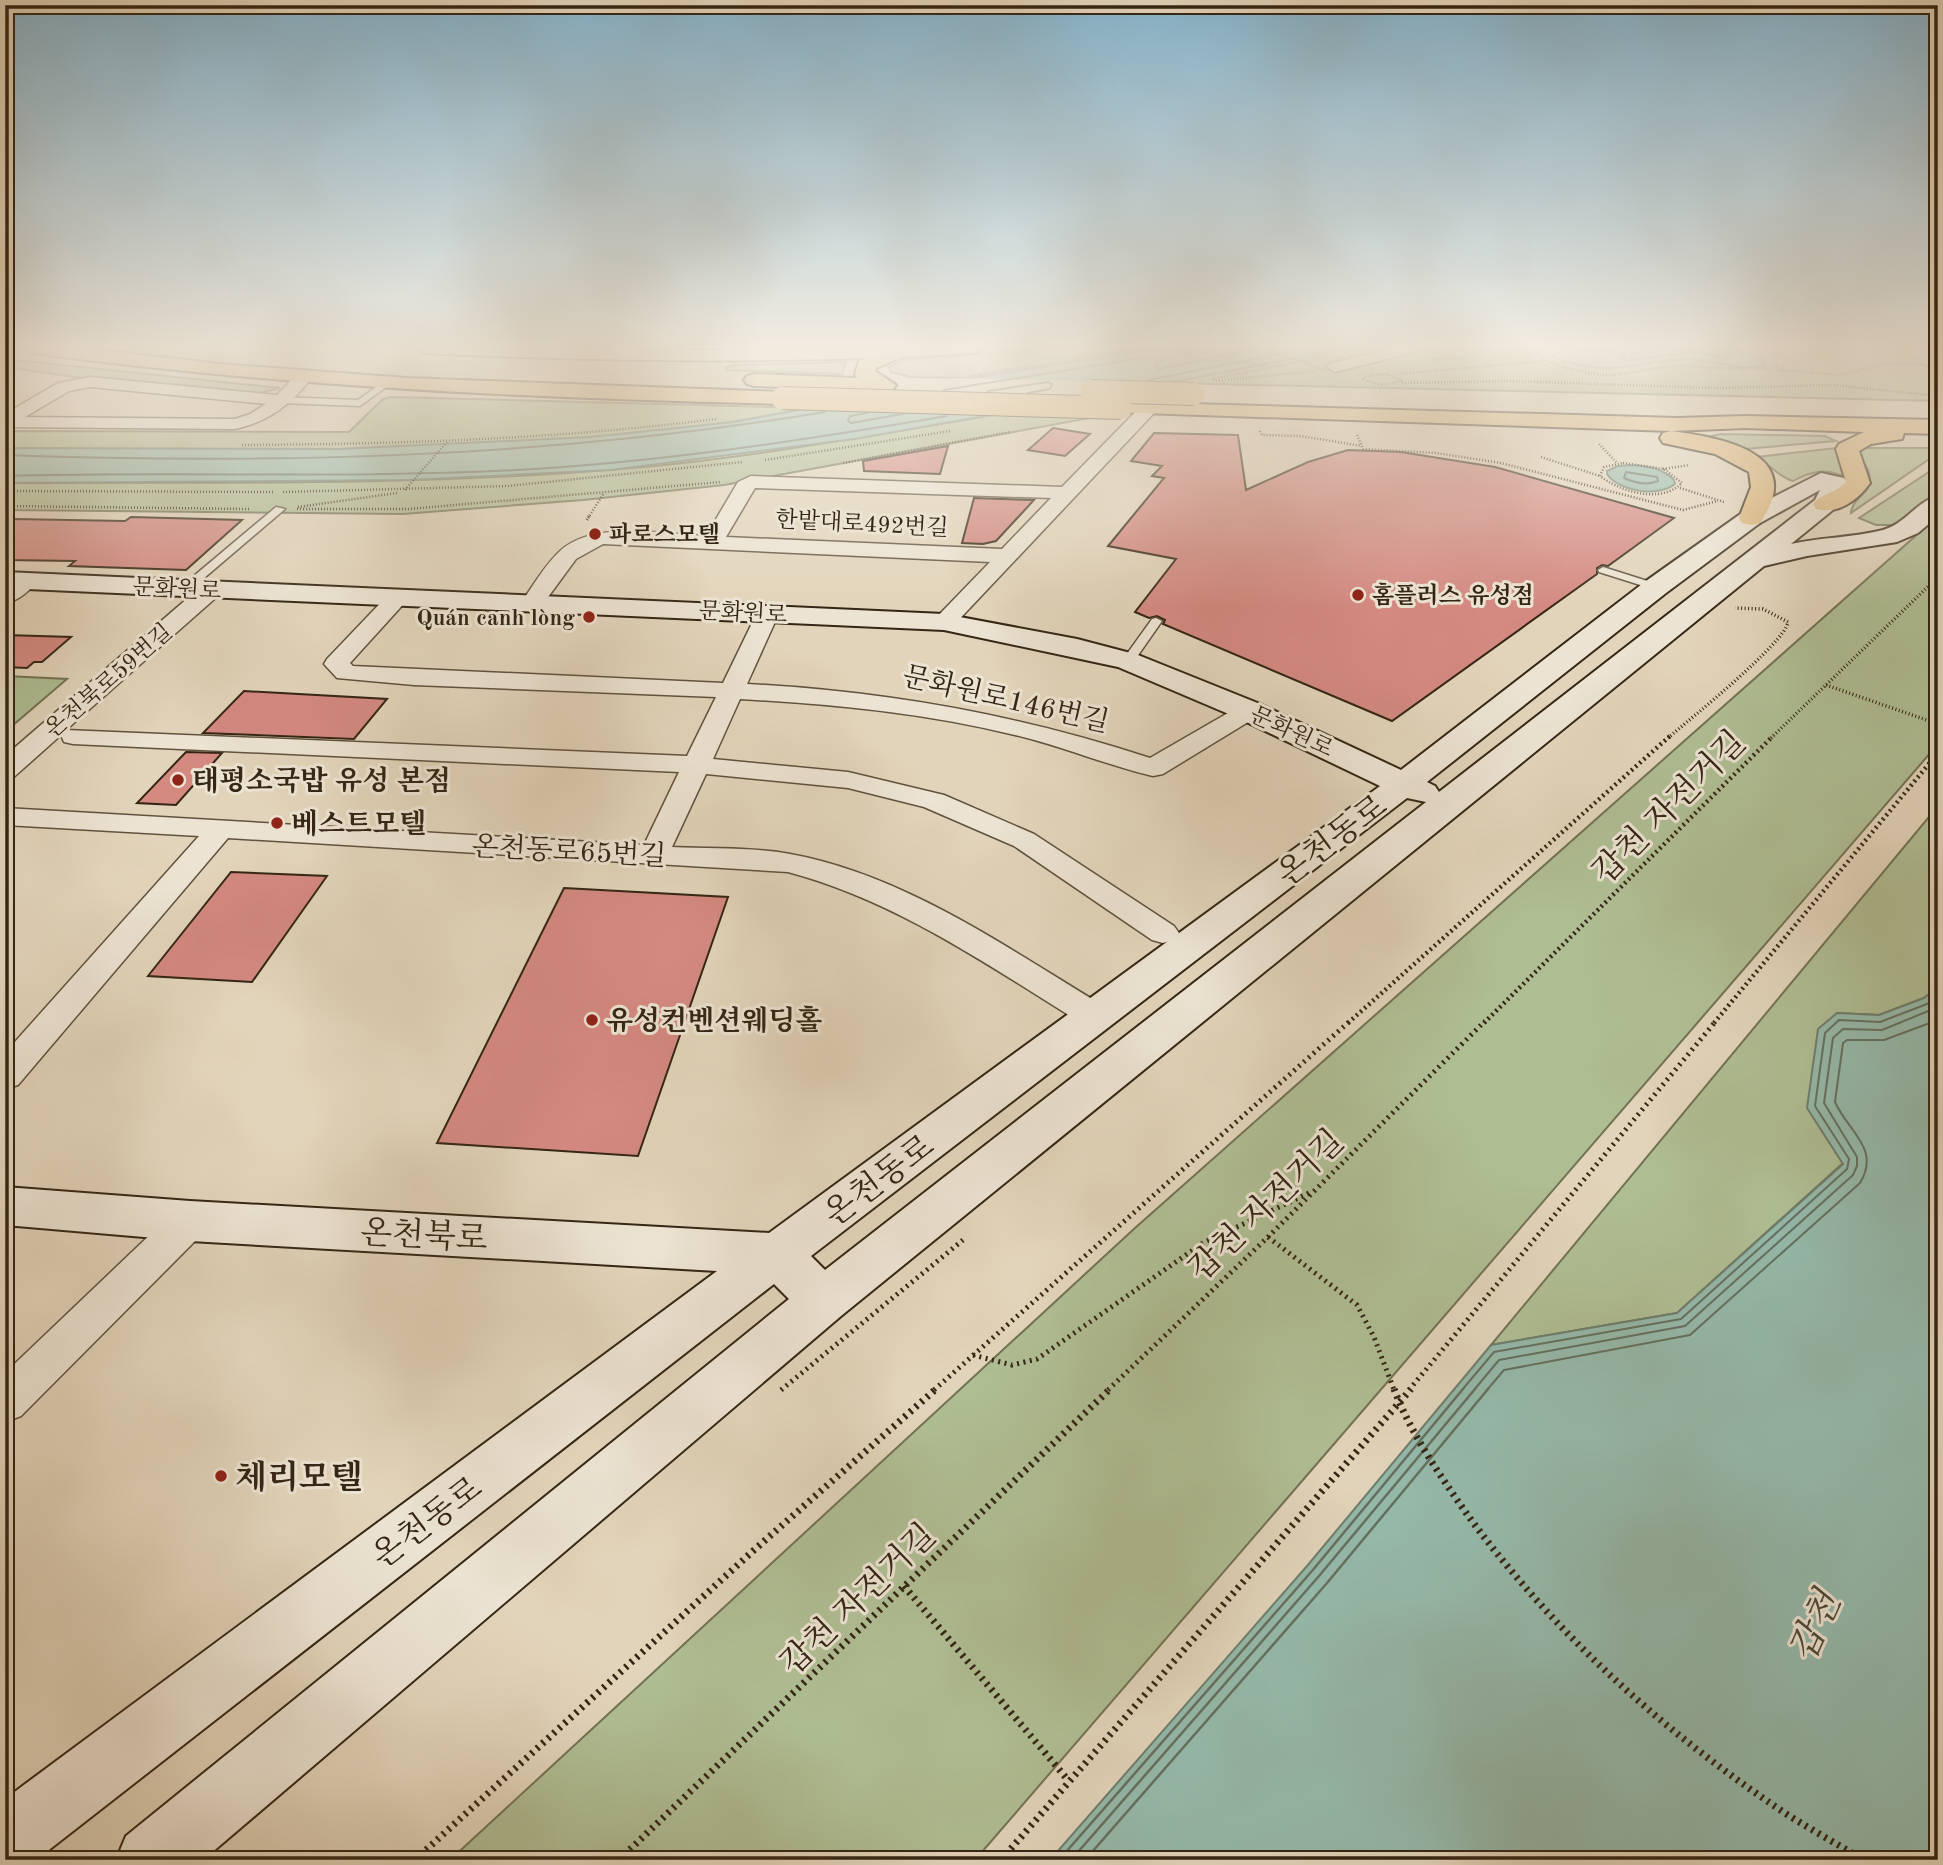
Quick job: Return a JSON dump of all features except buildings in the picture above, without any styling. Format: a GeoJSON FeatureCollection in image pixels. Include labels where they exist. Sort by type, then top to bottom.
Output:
{"type":"FeatureCollection","features":[{"type":"Feature","properties":{"kind":"main road"},"geometry":{"type":"LineString","coordinates":[[1609,434],[1691,440],[1742,457],[1754,464],[1763,474],[1764,487],[1737,520],[1807,548],[1888,537],[1909,528],[1930,510]]}},
{"type":"Feature","properties":{"kind":"main road"},"geometry":{"type":"LineString","coordinates":[[1894,434],[1865,438],[1850,445],[1847,449],[1848,455],[1853,461],[1858,483],[1835,501],[1835,506],[1848,517],[1873,528],[1892,530],[1930,510]]}},
{"type":"Feature","properties":{"kind":"main road","name":"온천동로"},"geometry":{"type":"LineString","coordinates":[[5,1841],[777,1254],[1404,784],[1656,587],[1737,520],[1835,501]]}},
{"type":"Feature","properties":{"kind":"main road","name":"온천동로"},"geometry":{"type":"LineString","coordinates":[[150,1860],[823,1301],[1447,805],[1737,520]]}},
{"type":"Feature","properties":{"kind":"main road","name":"문화원로"},"geometry":{"type":"LineString","coordinates":[[12,586],[199,589],[944,622],[1077,648],[1128,661],[1185,682],[1447,805]]}},
{"type":"Feature","properties":{"kind":"main road","name":"온천북로"},"geometry":{"type":"LineString","coordinates":[[5,1206],[190,1221],[777,1254]]}},
{"type":"Feature","properties":{"kind":"main road"},"geometry":{"type":"LineString","coordinates":[[777,1254],[823,1301]]}},
{"type":"Feature","properties":{"kind":"street"},"geometry":{"type":"LineString","coordinates":[[944,622],[1124,434]]}},
{"type":"Feature","properties":{"kind":"street","name":"한밭대로492번길"},"geometry":{"type":"LineString","coordinates":[[713,542],[745,486],[751,482],[1066,493]]}},
{"type":"Feature","properties":{"kind":"street","name":"한밭대로492번길"},"geometry":{"type":"LineString","coordinates":[[532,603],[571,550],[582,542],[602,538],[1008,556]]}},
{"type":"Feature","properties":{"kind":"street","name":"온천북로59번길"},"geometry":{"type":"LineString","coordinates":[[5,770],[199,589]]}},
{"type":"Feature","properties":{"kind":"street","name":"문화원로146번길"},"geometry":{"type":"LineString","coordinates":[[398,598],[336,664],[346,673],[732,689],[893,704],[1079,743],[1153,768],[1249,711]]}},
{"type":"Feature","properties":{"kind":"street"},"geometry":{"type":"LineString","coordinates":[[654,855],[768,613]]}},
{"type":"Feature","properties":{"kind":"street"},"geometry":{"type":"LineString","coordinates":[[73,736],[696,765],[848,780],[934,801],[1024,840],[1163,933]]}},
{"type":"Feature","properties":{"kind":"street","name":"온천동로65번길"},"geometry":{"type":"LineString","coordinates":[[5,816],[789,863],[846,878],[914,909],[1095,1016]]}},
{"type":"Feature","properties":{"kind":"street"},"geometry":{"type":"LineString","coordinates":[[5,1076],[220,830]]}},
{"type":"Feature","properties":{"kind":"street"},"geometry":{"type":"LineString","coordinates":[[5,1402],[190,1221]]}},
{"type":"Feature","properties":{"kind":"lane"},"geometry":{"type":"LineString","coordinates":[[199,589],[280,509]]}},
{"type":"Feature","properties":{"kind":"lane"},"geometry":{"type":"LineString","coordinates":[[1603,570],[1656,587]]}},
{"type":"Feature","properties":{"kind":"lane"},"geometry":{"type":"LineString","coordinates":[[1128,661],[1156,621]]}},
{"type":"Feature","properties":{"kind":"path"},"geometry":{"type":"LineString","coordinates":[[234,445],[446,444],[562,434]]}},
{"type":"Feature","properties":{"kind":"path"},"geometry":{"type":"LineString","coordinates":[[760,460],[929,434]]}},
{"type":"Feature","properties":{"kind":"path"},"geometry":{"type":"LineString","coordinates":[[843,463],[998,434]]}},
{"type":"Feature","properties":{"kind":"path"},"geometry":{"type":"LineString","coordinates":[[1261,434],[1301,436],[1362,446]]}},
{"type":"Feature","properties":{"kind":"path"},"geometry":{"type":"LineString","coordinates":[[1356,434],[1363,449],[1436,453],[1501,462],[1643,502],[1737,520]]}},
{"type":"Feature","properties":{"kind":"path"},"geometry":{"type":"LineString","coordinates":[[1595,440],[1618,463]]}},
{"type":"Feature","properties":{"kind":"path"},"geometry":{"type":"LineString","coordinates":[[280,509],[386,496],[405,490],[446,444]]}},
{"type":"Feature","properties":{"kind":"path"},"geometry":{"type":"LineString","coordinates":[[1541,457],[1600,476],[1614,485],[1638,492],[1664,493],[1680,488],[1737,520]]}},
{"type":"Feature","properties":{"kind":"path"},"geometry":{"type":"LineString","coordinates":[[5,491],[405,490],[596,479],[748,462]]}},
{"type":"Feature","properties":{"kind":"path"},"geometry":{"type":"LineString","coordinates":[[1495,467],[1501,462]]}},
{"type":"Feature","properties":{"kind":"path"},"geometry":{"type":"LineString","coordinates":[[1600,476],[1604,467],[1618,463],[1636,463],[1663,469],[1679,478],[1682,483],[1680,488]]}},
{"type":"Feature","properties":{"kind":"path"},"geometry":{"type":"LineString","coordinates":[[5,506],[408,509],[557,498],[726,481]]}},
{"type":"Feature","properties":{"kind":"path","name":"갑천 자전거길"},"geometry":{"type":"LineString","coordinates":[[620,1860],[1268,1237],[1938,577]]}},
{"type":"Feature","properties":{"kind":"path"},"geometry":{"type":"LineString","coordinates":[[415,1860],[972,1355],[1771,647],[1787,629],[1788,622],[1780,614],[1749,607],[1724,611]]}},
{"type":"Feature","properties":{"kind":"path"},"geometry":{"type":"LineString","coordinates":[[1826,685],[1938,724]]}},
{"type":"Feature","properties":{"kind":"path"},"geometry":{"type":"LineString","coordinates":[[5,694],[11,698]]}},
{"type":"Feature","properties":{"kind":"path"},"geometry":{"type":"LineString","coordinates":[[1001,1860],[1399,1403],[1938,753]]}},
{"type":"Feature","properties":{"kind":"path"},"geometry":{"type":"LineString","coordinates":[[972,1355],[1020,1367],[1037,1359],[1153,1275],[1203,1243],[1313,1191]]}},
{"type":"Feature","properties":{"kind":"path"},"geometry":{"type":"LineString","coordinates":[[777,1394],[968,1236]]}},
{"type":"Feature","properties":{"kind":"path"},"geometry":{"type":"LineString","coordinates":[[1268,1237],[1357,1305],[1374,1337],[1399,1403],[1442,1479],[1509,1571],[1580,1648],[1701,1753],[1775,1806],[1864,1860]]}},
{"type":"Feature","properties":{"kind":"path"},"geometry":{"type":"LineString","coordinates":[[904,1586],[1068,1780]]}},
{"type":"Feature","properties":{"kind":"shaded area"},"geometry":{"type":"Polygon","coordinates":[[[5,434],[629,434],[550,441],[369,449],[5,448],[5,434]]]}},
{"type":"Feature","properties":{"kind":"shaded area"},"geometry":{"type":"Polygon","coordinates":[[[880,434],[1002,434],[724,485],[583,500],[403,514],[5,510],[5,483],[458,479],[658,466],[880,434]]]}},
{"type":"Feature","properties":{"kind":"shaded area"},"geometry":{"type":"Polygon","coordinates":[[[1711,436],[1825,436],[1836,441],[1745,449],[1711,436]]]}},
{"type":"Feature","properties":{"kind":"shaded area"},"geometry":{"type":"Polygon","coordinates":[[[1836,448],[1848,479],[1834,473],[1820,472],[1793,481],[1757,457],[1836,448]]]}},
{"type":"Feature","properties":{"kind":"shaded area"},"geometry":{"type":"Polygon","coordinates":[[[1855,448],[1938,448],[1938,453],[1851,513],[1855,503],[1870,484],[1868,470],[1855,448]]]}},
{"type":"Feature","properties":{"kind":"shaded area"},"geometry":{"type":"Polygon","coordinates":[[[1938,466],[1938,492],[1897,525],[1876,525],[1859,518],[1938,466]]]}},
{"type":"Feature","properties":{"kind":"shaded area"},"geometry":{"type":"Polygon","coordinates":[[[1938,516],[1938,744],[975,1860],[450,1860],[1135,1228],[1938,516]]]}},
{"type":"Feature","properties":{"kind":"shaded area"},"geometry":{"type":"Polygon","coordinates":[[[5,676],[67,679],[5,732],[5,676]]]}},
{"type":"Feature","properties":{"kind":"shaded area"},"geometry":{"type":"Polygon","coordinates":[[[1938,806],[1938,987],[1924,998],[1879,1015],[1837,1013],[1808,1108],[1843,1163],[1677,1313],[1491,1345],[1938,806]]]}},
{"type":"Feature","properties":{"kind":"water"},"geometry":{"type":"Polygon","coordinates":[[[618,434],[883,434],[611,470],[409,480],[5,483],[5,448],[338,449],[618,434]]]}},
{"type":"Feature","properties":{"kind":"water"},"geometry":{"type":"Polygon","coordinates":[[[1633,465],[1655,469],[1668,475],[1675,484],[1659,491],[1629,488],[1612,480],[1607,474],[1607,471],[1618,466],[1633,465]]]}},
{"type":"Feature","properties":{"kind":"water","name":"갑천"},"geometry":{"type":"Polygon","coordinates":[[[1938,987],[1938,1860],[1050,1860],[1307,1566],[1491,1345],[1677,1313],[1843,1164],[1807,1108],[1818,1029],[1837,1013],[1879,1015],[1924,998],[1938,987]]]}},
{"type":"Feature","properties":{"kind":"place","name":"파로스모텔"},"geometry":{"type":"Point","coordinates":[595,534]}},
{"type":"Feature","properties":{"kind":"place","name":"홈플러스 유성점"},"geometry":{"type":"Point","coordinates":[1358,595]}},
{"type":"Feature","properties":{"kind":"place","name":"Quán canh lòng"},"geometry":{"type":"Point","coordinates":[589,617]}},
{"type":"Feature","properties":{"kind":"place","name":"태평소국밥 유성 본점"},"geometry":{"type":"Point","coordinates":[178,780]}},
{"type":"Feature","properties":{"kind":"place","name":"베스트모텔"},"geometry":{"type":"Point","coordinates":[277,823]}},
{"type":"Feature","properties":{"kind":"place","name":"유성컨벤션웨딩홀"},"geometry":{"type":"Point","coordinates":[592,1020]}},
{"type":"Feature","properties":{"kind":"place","name":"체리모텔"},"geometry":{"type":"Point","coordinates":[221,1476]}}]}
